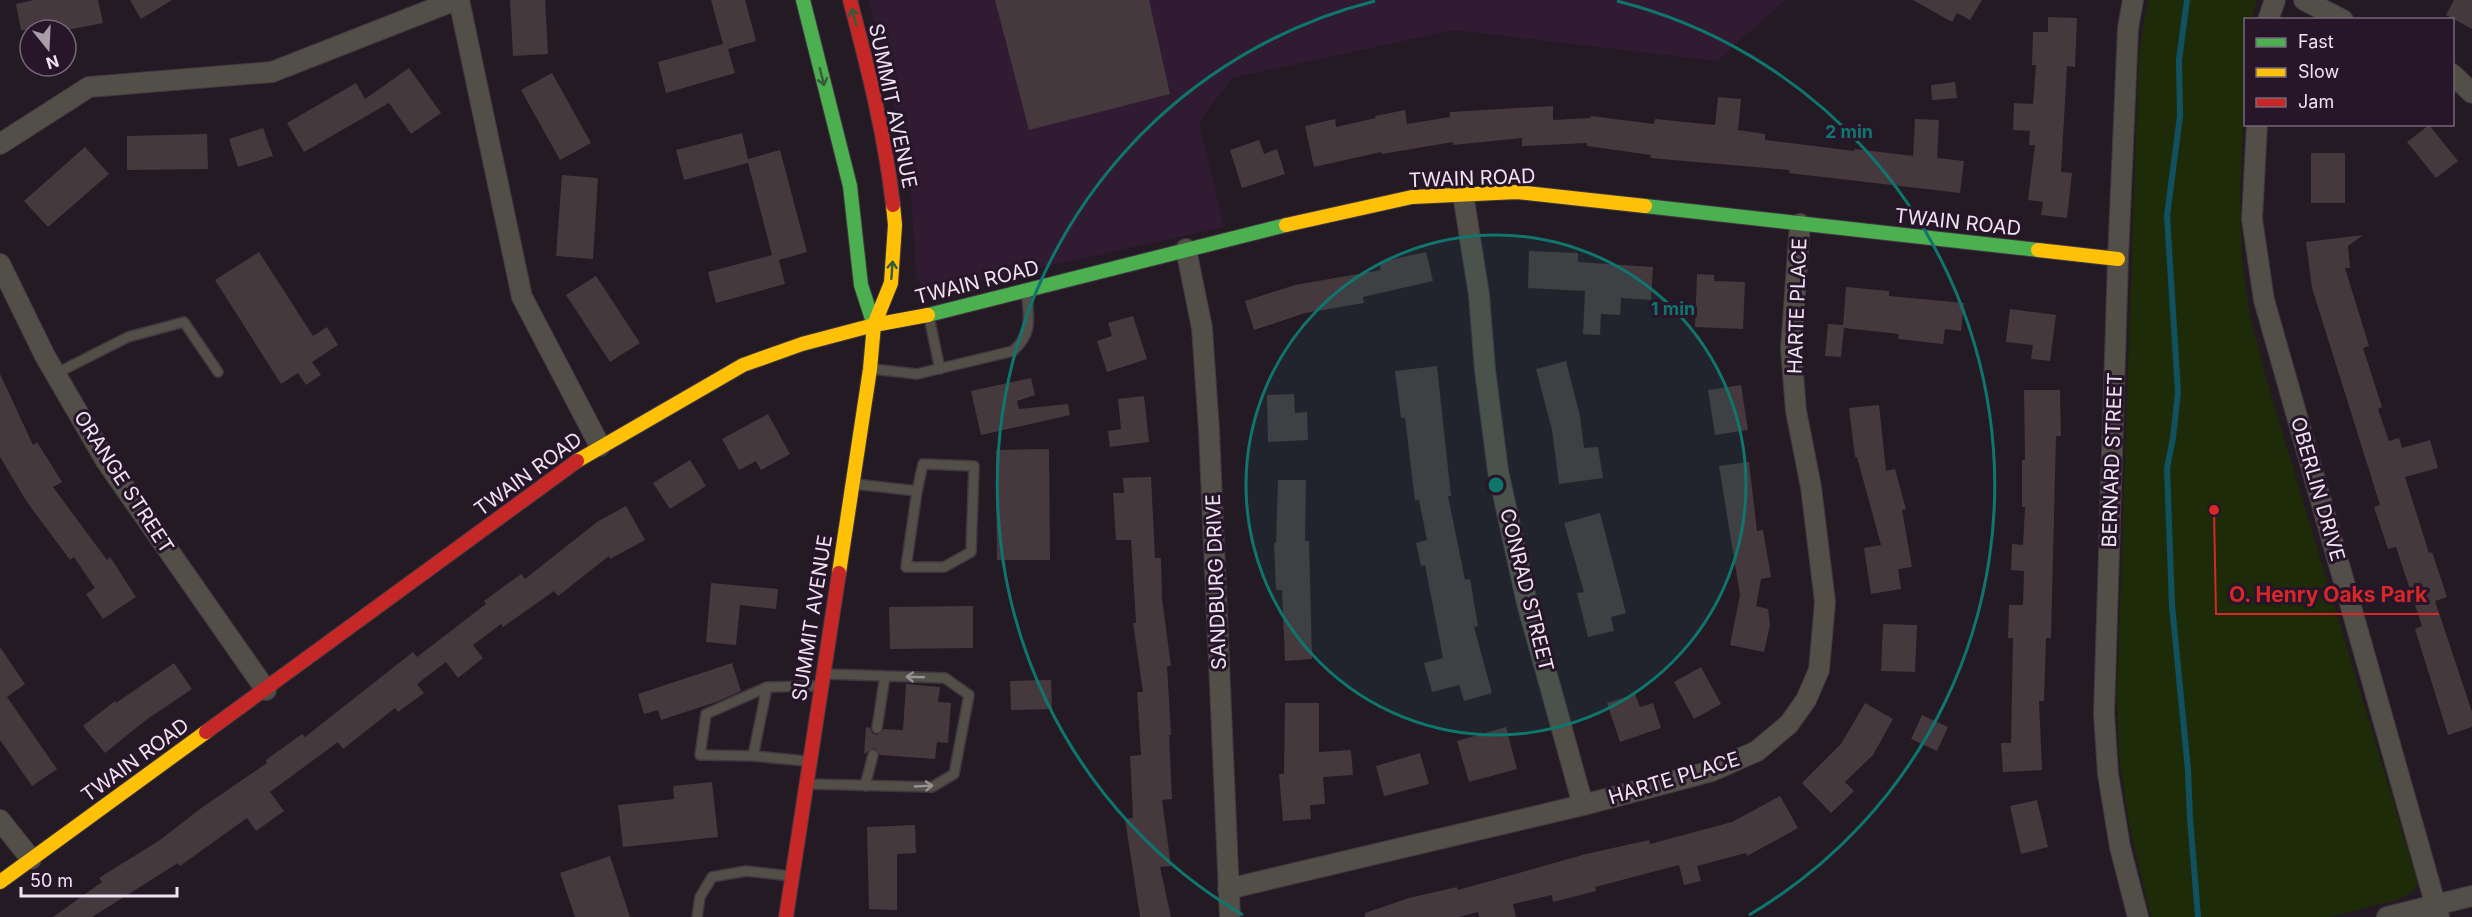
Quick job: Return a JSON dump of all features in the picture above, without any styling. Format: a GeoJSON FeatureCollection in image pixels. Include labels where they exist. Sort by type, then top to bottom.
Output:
{"type":"FeatureCollection","features":[{"type":"Feature","properties":{"kind":"street"},"geometry":{"type":"LineString","coordinates":[[0,144],[89,87],[272,72],[458,0],[522,297],[600,446]]}},
{"type":"Feature","properties":{"kind":"street","name":"SUMMIT AVENUE"},"geometry":{"type":"LineString","coordinates":[[803,0],[850,186],[861,285],[874,325]]}},
{"type":"Feature","properties":{"kind":"street","name":"SUMMIT AVENUE"},"geometry":{"type":"LineString","coordinates":[[786,917],[870,369],[874,325],[891,283],[896,225],[885,148],[870,75],[850,0]]}},
{"type":"Feature","properties":{"kind":"street","name":"BERNARD STREET"},"geometry":{"type":"LineString","coordinates":[[2133,0],[2128,28],[2118,259],[2104,714],[2108,774],[2118,837],[2138,917]]}},
{"type":"Feature","properties":{"kind":"street"},"geometry":{"type":"LineString","coordinates":[[2269,18],[2275,0]]}},
{"type":"Feature","properties":{"kind":"street"},"geometry":{"type":"LineString","coordinates":[[2304,0],[2339,18]]}},
{"type":"Feature","properties":{"kind":"street"},"geometry":{"type":"LineString","coordinates":[[2454,76],[2472,93]]}},
{"type":"Feature","properties":{"kind":"street","name":"OBERLIN DRIVE"},"geometry":{"type":"LineString","coordinates":[[2257,126],[2252,219],[2264,300],[2438,911]]}},
{"type":"Feature","properties":{"kind":"street","name":"TWAIN ROAD"},"geometry":{"type":"LineString","coordinates":[[0,882],[600,446],[743,365],[802,344],[874,325],[928,315],[1186,249],[1412,197],[1517,192],[2118,259]]}},
{"type":"Feature","properties":{"kind":"street","name":"CONRAD STREET"},"geometry":{"type":"LineString","coordinates":[[1463,194],[1479,296],[1485,370],[1498,471],[1527,603],[1583,805]]}},
{"type":"Feature","properties":{"kind":"street","name":"HARTE PLACE"},"geometry":{"type":"LineString","coordinates":[[1228,889],[1583,805],[1712,771],[1757,751],[1789,724],[1806,700],[1819,670],[1825,602],[1811,487],[1796,411],[1791,349],[1800,224]]}},
{"type":"Feature","properties":{"kind":"street","name":"SANDBURG DRIVE"},"geometry":{"type":"LineString","coordinates":[[1186,249],[1202,328],[1209,430],[1230,917]]}},
{"type":"Feature","properties":{"kind":"street","name":"ORANGE STREET"},"geometry":{"type":"LineString","coordinates":[[0,264],[55,374],[106,461],[266,690]]}},
{"type":"Feature","properties":{"kind":"street"},"geometry":{"type":"LineString","coordinates":[[0,820],[31,859]]}},
{"type":"Feature","properties":{"kind":"street"},"geometry":{"type":"LineString","coordinates":[[2387,917],[2438,911],[2472,896]]}},
{"type":"Feature","properties":{"kind":"lane"},"geometry":{"type":"LineString","coordinates":[[870,369],[917,374],[1013,351],[1024,341],[1028,326],[1027,290]]}},
{"type":"Feature","properties":{"kind":"lane"},"geometry":{"type":"LineString","coordinates":[[928,315],[940,369]]}},
{"type":"Feature","properties":{"kind":"lane"},"geometry":{"type":"LineString","coordinates":[[55,374],[128,337],[184,321],[218,372]]}},
{"type":"Feature","properties":{"kind":"lane"},"geometry":{"type":"LineString","coordinates":[[923,464],[974,466],[971,552],[944,567],[906,567],[917,491],[923,464]]}},
{"type":"Feature","properties":{"kind":"lane"},"geometry":{"type":"LineString","coordinates":[[852,483],[917,491]]}},
{"type":"Feature","properties":{"kind":"lane"},"geometry":{"type":"LineString","coordinates":[[877,728],[885,676]]}},
{"type":"Feature","properties":{"kind":"lane"},"geometry":{"type":"LineString","coordinates":[[806,784],[932,787],[954,774],[969,695],[945,678],[885,676],[822,680],[767,687],[706,714],[700,755],[753,756],[809,762]]}},
{"type":"Feature","properties":{"kind":"lane"},"geometry":{"type":"LineString","coordinates":[[753,756],[767,687]]}},
{"type":"Feature","properties":{"kind":"lane"},"geometry":{"type":"LineString","coordinates":[[865,786],[873,755]]}},
{"type":"Feature","properties":{"kind":"lane"},"geometry":{"type":"LineString","coordinates":[[697,917],[700,897],[712,878],[746,871],[792,877]]}},
{"type":"Feature","properties":{"kind":"shaded area"},"geometry":{"type":"Polygon","coordinates":[[[869,0],[1785,0],[1717,61],[1454,30],[1232,78],[1199,122],[1224,227],[930,292],[921,286],[916,276],[911,191],[898,121],[869,0]]]}},
{"type":"Feature","properties":{"kind":"green space"},"geometry":{"type":"Polygon","coordinates":[[[2148,0],[2257,0],[2251,18],[2244,18],[2244,108],[2240,196],[2242,261],[2250,317],[2269,388],[2418,884],[2412,892],[2399,899],[2330,917],[2151,917],[2129,823],[2119,757],[2117,693],[2139,50],[2148,0]]]}},
{"type":"Feature","properties":{"kind":"building"},"geometry":{"type":"Polygon","coordinates":[[[34,0],[98,0],[103,23],[78,28],[78,18],[19,18],[16,4],[34,0]]]}},
{"type":"Feature","properties":{"kind":"building"},"geometry":{"type":"Polygon","coordinates":[[[130,0],[172,0],[141,19],[130,0]]]}},
{"type":"Feature","properties":{"kind":"building"},"geometry":{"type":"Polygon","coordinates":[[[510,0],[545,0],[548,54],[513,56],[510,0]]]}},
{"type":"Feature","properties":{"kind":"building"},"geometry":{"type":"Polygon","coordinates":[[[711,0],[745,0],[756,41],[728,49],[735,73],[666,93],[658,62],[723,44],[711,0]]]}},
{"type":"Feature","properties":{"kind":"building"},"geometry":{"type":"Polygon","coordinates":[[[995,0],[1149,0],[1170,94],[1029,130],[995,0]]]}},
{"type":"Feature","properties":{"kind":"building"},"geometry":{"type":"Polygon","coordinates":[[[1913,0],[1982,0],[1970,20],[1957,13],[1952,22],[1913,0]]]}},
{"type":"Feature","properties":{"kind":"building"},"geometry":{"type":"Polygon","coordinates":[[[2454,0],[2472,0],[2472,29],[2446,15],[2454,0]]]}},
{"type":"Feature","properties":{"kind":"building"},"geometry":{"type":"Polygon","coordinates":[[[2048,17],[2077,18],[2075,67],[2067,66],[2061,172],[2072,173],[2067,218],[2041,215],[2043,202],[2028,200],[2035,145],[2029,145],[2030,131],[2013,130],[2014,103],[2033,104],[2036,65],[2032,65],[2033,32],[2048,32],[2048,17]]]}},
{"type":"Feature","properties":{"kind":"building"},"geometry":{"type":"Polygon","coordinates":[[[409,68],[441,113],[411,134],[389,103],[304,152],[287,123],[356,83],[365,99],[409,68]]]}},
{"type":"Feature","properties":{"kind":"building"},"geometry":{"type":"Polygon","coordinates":[[[552,73],[591,143],[560,160],[521,90],[552,73]]]}},
{"type":"Feature","properties":{"kind":"building"},"geometry":{"type":"Polygon","coordinates":[[[1955,82],[1957,98],[1932,100],[1931,85],[1955,82]]]}},
{"type":"Feature","properties":{"kind":"building"},"geometry":{"type":"Polygon","coordinates":[[[1718,97],[1741,99],[1738,130],[1765,134],[1765,140],[1854,151],[1855,149],[1913,156],[1915,119],[1939,120],[1937,158],[1964,161],[1960,193],[1789,173],[1790,170],[1650,158],[1651,155],[1587,146],[1587,143],[1522,146],[1522,138],[1453,145],[1453,142],[1382,154],[1381,152],[1314,167],[1305,126],[1335,119],[1336,127],[1405,110],[1407,124],[1450,117],[1450,112],[1553,106],[1553,120],[1591,118],[1591,116],[1654,124],[1655,119],[1715,125],[1718,97]]]}},
{"type":"Feature","properties":{"kind":"building"},"geometry":{"type":"Polygon","coordinates":[[[2430,126],[2458,161],[2436,178],[2407,142],[2430,126]]]}},
{"type":"Feature","properties":{"kind":"building"},"geometry":{"type":"Polygon","coordinates":[[[263,128],[273,156],[238,167],[229,139],[263,128]]]}},
{"type":"Feature","properties":{"kind":"building"},"geometry":{"type":"Polygon","coordinates":[[[742,133],[748,159],[780,150],[807,252],[779,260],[785,284],[716,303],[708,272],[772,255],[748,163],[684,180],[676,150],[742,133]]]}},
{"type":"Feature","properties":{"kind":"building"},"geometry":{"type":"Polygon","coordinates":[[[207,134],[208,169],[127,170],[127,136],[207,134]]]}},
{"type":"Feature","properties":{"kind":"building"},"geometry":{"type":"Polygon","coordinates":[[[1259,140],[1264,154],[1277,149],[1285,174],[1242,188],[1230,150],[1259,140]]]}},
{"type":"Feature","properties":{"kind":"building"},"geometry":{"type":"Polygon","coordinates":[[[85,147],[109,174],[48,227],[24,201],[85,147]]]}},
{"type":"Feature","properties":{"kind":"building"},"geometry":{"type":"Polygon","coordinates":[[[2311,153],[2345,153],[2345,203],[2311,203],[2311,153]]]}},
{"type":"Feature","properties":{"kind":"building"},"geometry":{"type":"Polygon","coordinates":[[[562,175],[598,178],[593,259],[556,256],[562,175]]]}},
{"type":"Feature","properties":{"kind":"building"},"geometry":{"type":"Polygon","coordinates":[[[2363,235],[2348,246],[2350,268],[2345,268],[2369,346],[2363,348],[2382,407],[2378,409],[2389,441],[2399,438],[2402,448],[2430,440],[2438,468],[2405,477],[2429,553],[2432,552],[2447,597],[2435,601],[2472,712],[2472,727],[2448,735],[2415,629],[2422,626],[2396,547],[2388,549],[2374,507],[2380,505],[2312,288],[2306,242],[2363,235]]]}},
{"type":"Feature","properties":{"kind":"building"},"geometry":{"type":"Polygon","coordinates":[[[1529,251],[1578,253],[1578,262],[1653,267],[1651,300],[1621,298],[1620,315],[1601,314],[1600,335],[1583,334],[1585,291],[1528,288],[1529,251]]]}},
{"type":"Feature","properties":{"kind":"building"},"geometry":{"type":"Polygon","coordinates":[[[259,252],[313,336],[327,327],[338,345],[312,362],[321,375],[306,385],[298,373],[281,384],[215,280],[259,252]]]}},
{"type":"Feature","properties":{"kind":"building"},"geometry":{"type":"Polygon","coordinates":[[[1426,252],[1433,281],[1363,297],[1364,303],[1305,313],[1254,330],[1245,301],[1295,285],[1381,270],[1379,262],[1426,252]]]}},
{"type":"Feature","properties":{"kind":"building"},"geometry":{"type":"Polygon","coordinates":[[[1697,274],[1714,275],[1714,281],[1745,282],[1743,329],[1695,327],[1697,274]]]}},
{"type":"Feature","properties":{"kind":"building"},"geometry":{"type":"Polygon","coordinates":[[[596,276],[640,343],[610,362],[566,295],[596,276]]]}},
{"type":"Feature","properties":{"kind":"building"},"geometry":{"type":"Polygon","coordinates":[[[1846,287],[1889,291],[1889,296],[1964,303],[1961,331],[1945,329],[1943,344],[1898,339],[1899,334],[1844,328],[1841,357],[1825,356],[1828,324],[1843,325],[1846,287]]]}},
{"type":"Feature","properties":{"kind":"building"},"geometry":{"type":"Polygon","coordinates":[[[2010,309],[2056,315],[2050,361],[2031,359],[2033,345],[2006,342],[2010,309]]]}},
{"type":"Feature","properties":{"kind":"building"},"geometry":{"type":"Polygon","coordinates":[[[1133,316],[1147,359],[1107,372],[1097,341],[1112,336],[1108,323],[1133,316]]]}},
{"type":"Feature","properties":{"kind":"building"},"geometry":{"type":"Polygon","coordinates":[[[1566,361],[1580,416],[1584,448],[1598,447],[1603,478],[1559,484],[1552,430],[1536,369],[1566,361]]]}},
{"type":"Feature","properties":{"kind":"building"},"geometry":{"type":"Polygon","coordinates":[[[1437,366],[1451,496],[1448,496],[1465,580],[1470,579],[1478,626],[1474,627],[1492,693],[1464,701],[1459,685],[1432,692],[1424,663],[1443,658],[1425,565],[1421,566],[1416,543],[1427,540],[1419,500],[1415,500],[1405,418],[1401,418],[1395,371],[1437,366]]]}},
{"type":"Feature","properties":{"kind":"building"},"geometry":{"type":"Polygon","coordinates":[[[0,374],[33,445],[37,442],[62,482],[53,487],[107,560],[110,557],[136,597],[103,619],[86,594],[95,588],[74,557],[70,560],[27,502],[0,457],[0,374]]]}},
{"type":"Feature","properties":{"kind":"building"},"geometry":{"type":"Polygon","coordinates":[[[1031,378],[1035,395],[1017,401],[1019,409],[1068,404],[1070,415],[981,435],[971,391],[1031,378]]]}},
{"type":"Feature","properties":{"kind":"building"},"geometry":{"type":"Polygon","coordinates":[[[1741,385],[1748,430],[1715,435],[1708,390],[1741,385]]]}},
{"type":"Feature","properties":{"kind":"building"},"geometry":{"type":"Polygon","coordinates":[[[2024,390],[2060,390],[2061,436],[2056,436],[2051,638],[2046,638],[2044,701],[2039,701],[2042,770],[2003,772],[2001,743],[2011,743],[2013,638],[2008,638],[2009,605],[2023,605],[2024,571],[2011,570],[2012,544],[2023,545],[2024,390]]]}},
{"type":"Feature","properties":{"kind":"building"},"geometry":{"type":"Polygon","coordinates":[[[1294,394],[1295,413],[1307,412],[1308,440],[1268,442],[1267,395],[1294,394]]]}},
{"type":"Feature","properties":{"kind":"building"},"geometry":{"type":"Polygon","coordinates":[[[1144,396],[1149,442],[1110,447],[1108,431],[1121,429],[1118,399],[1144,396]]]}},
{"type":"Feature","properties":{"kind":"building"},"geometry":{"type":"Polygon","coordinates":[[[1879,405],[1886,471],[1895,469],[1906,509],[1902,510],[1912,567],[1898,569],[1901,589],[1871,594],[1864,548],[1881,545],[1857,457],[1855,457],[1849,408],[1879,405]]]}},
{"type":"Feature","properties":{"kind":"building"},"geometry":{"type":"Polygon","coordinates":[[[768,414],[790,454],[761,470],[756,461],[739,470],[722,439],[768,414]]]}},
{"type":"Feature","properties":{"kind":"building"},"geometry":{"type":"Polygon","coordinates":[[[1049,449],[1050,560],[997,560],[996,450],[1049,449]]]}},
{"type":"Feature","properties":{"kind":"building"},"geometry":{"type":"Polygon","coordinates":[[[690,460],[706,486],[670,509],[653,483],[690,460]]]}},
{"type":"Feature","properties":{"kind":"building"},"geometry":{"type":"Polygon","coordinates":[[[1749,462],[1757,531],[1763,530],[1771,577],[1761,579],[1756,606],[1768,609],[1770,625],[1764,652],[1730,645],[1740,595],[1719,466],[1749,462]]]}},
{"type":"Feature","properties":{"kind":"building"},"geometry":{"type":"Polygon","coordinates":[[[1151,477],[1155,558],[1161,558],[1162,599],[1171,666],[1167,666],[1172,799],[1162,800],[1171,866],[1160,867],[1171,917],[1140,917],[1125,819],[1133,818],[1130,756],[1141,755],[1137,692],[1143,692],[1133,623],[1136,623],[1131,540],[1116,540],[1113,493],[1124,493],[1123,478],[1151,477]]]}},
{"type":"Feature","properties":{"kind":"building"},"geometry":{"type":"Polygon","coordinates":[[[1278,480],[1306,480],[1305,541],[1309,541],[1312,659],[1285,661],[1282,590],[1276,590],[1274,543],[1276,543],[1278,480]]]}},
{"type":"Feature","properties":{"kind":"building"},"geometry":{"type":"Polygon","coordinates":[[[626,506],[645,540],[610,559],[609,556],[558,596],[554,591],[503,627],[501,624],[473,645],[483,658],[458,678],[446,662],[417,684],[424,693],[398,712],[395,708],[343,749],[338,742],[270,792],[284,811],[256,831],[247,818],[180,866],[178,863],[92,917],[53,917],[102,882],[99,878],[160,840],[267,763],[266,760],[302,734],[305,737],[413,652],[417,657],[486,604],[484,601],[521,574],[525,579],[597,522],[626,506]]]}},
{"type":"Feature","properties":{"kind":"building"},"geometry":{"type":"Polygon","coordinates":[[[1600,513],[1626,613],[1611,617],[1614,631],[1588,637],[1577,593],[1584,592],[1564,523],[1600,513]]]}},
{"type":"Feature","properties":{"kind":"building"},"geometry":{"type":"Polygon","coordinates":[[[711,583],[778,589],[776,609],[740,605],[736,645],[706,642],[711,583]]]}},
{"type":"Feature","properties":{"kind":"building"},"geometry":{"type":"Polygon","coordinates":[[[973,606],[973,648],[890,649],[889,607],[973,606]]]}},
{"type":"Feature","properties":{"kind":"building"},"geometry":{"type":"Polygon","coordinates":[[[1883,624],[1917,625],[1915,672],[1881,671],[1883,624]]]}},
{"type":"Feature","properties":{"kind":"building"},"geometry":{"type":"Polygon","coordinates":[[[0,647],[25,684],[7,697],[57,769],[32,786],[0,740],[0,647]]]}},
{"type":"Feature","properties":{"kind":"building"},"geometry":{"type":"Polygon","coordinates":[[[174,663],[192,689],[146,720],[105,753],[83,726],[115,701],[116,703],[174,663]]]}},
{"type":"Feature","properties":{"kind":"building"},"geometry":{"type":"Polygon","coordinates":[[[732,663],[741,691],[719,701],[661,720],[658,710],[644,714],[638,694],[732,663]]]}},
{"type":"Feature","properties":{"kind":"building"},"geometry":{"type":"Polygon","coordinates":[[[1701,667],[1721,704],[1694,719],[1674,682],[1701,667]]]}},
{"type":"Feature","properties":{"kind":"building"},"geometry":{"type":"Polygon","coordinates":[[[1051,680],[1052,709],[1011,710],[1010,681],[1051,680]]]}},
{"type":"Feature","properties":{"kind":"building"},"geometry":{"type":"Polygon","coordinates":[[[906,684],[940,687],[938,702],[951,703],[948,743],[937,742],[935,759],[880,755],[874,748],[864,754],[866,727],[877,735],[884,729],[903,730],[906,684]]]}},
{"type":"Feature","properties":{"kind":"building"},"geometry":{"type":"Polygon","coordinates":[[[1635,694],[1640,707],[1653,703],[1661,728],[1620,742],[1607,703],[1635,694]]]}},
{"type":"Feature","properties":{"kind":"building"},"geometry":{"type":"Polygon","coordinates":[[[1285,703],[1319,703],[1319,752],[1351,750],[1353,775],[1323,777],[1325,804],[1310,805],[1311,819],[1283,821],[1279,774],[1284,774],[1285,703]]]}},
{"type":"Feature","properties":{"kind":"building"},"geometry":{"type":"Polygon","coordinates":[[[1865,703],[1893,719],[1873,755],[1845,782],[1854,791],[1831,813],[1802,783],[1841,744],[1865,703]]]}},
{"type":"Feature","properties":{"kind":"building"},"geometry":{"type":"Polygon","coordinates":[[[1922,715],[1948,727],[1937,751],[1911,739],[1922,715]]]}},
{"type":"Feature","properties":{"kind":"building"},"geometry":{"type":"Polygon","coordinates":[[[1506,727],[1517,769],[1469,782],[1457,741],[1506,727]]]}},
{"type":"Feature","properties":{"kind":"building"},"geometry":{"type":"Polygon","coordinates":[[[1420,753],[1429,784],[1384,796],[1376,766],[1420,753]]]}},
{"type":"Feature","properties":{"kind":"building"},"geometry":{"type":"Polygon","coordinates":[[[712,782],[718,837],[623,847],[618,805],[674,799],[673,786],[712,782]]]}},
{"type":"Feature","properties":{"kind":"building"},"geometry":{"type":"Polygon","coordinates":[[[1780,796],[1798,828],[1747,856],[1746,853],[1697,866],[1701,881],[1684,885],[1679,865],[1595,887],[1596,891],[1553,902],[1552,895],[1513,904],[1516,917],[1479,917],[1478,912],[1459,917],[1365,917],[1365,913],[1409,898],[1457,887],[1458,890],[1586,854],[1649,840],[1650,844],[1732,822],[1780,796]]]}},
{"type":"Feature","properties":{"kind":"building"},"geometry":{"type":"Polygon","coordinates":[[[2037,800],[2048,847],[2021,854],[2010,806],[2037,800]]]}},
{"type":"Feature","properties":{"kind":"building"},"geometry":{"type":"Polygon","coordinates":[[[915,825],[916,853],[897,854],[897,910],[869,909],[867,827],[915,825]]]}},
{"type":"Feature","properties":{"kind":"building"},"geometry":{"type":"Polygon","coordinates":[[[610,856],[630,917],[575,917],[560,873],[610,856]]]}},
{"type":"Feature","properties":{"kind":"waterway"},"geometry":{"type":"LineString","coordinates":[[2187,0],[2179,60],[2180,116],[2167,216],[2178,392],[2167,468],[2172,605],[2188,770],[2198,917]]}},
{"type":"Feature","properties":{"kind":"traffic: fast"},"geometry":{"type":"LineString","coordinates":[[803,0],[850,186],[861,285],[874,325]]}},
{"type":"Feature","properties":{"kind":"traffic: fast"},"geometry":{"type":"LineString","coordinates":[[1645,206],[2038,250]]}},
{"type":"Feature","properties":{"kind":"traffic: fast"},"geometry":{"type":"LineString","coordinates":[[928,315],[1286,225]]}},
{"type":"Feature","properties":{"kind":"traffic: slow"},"geometry":{"type":"LineString","coordinates":[[1286,225],[1412,197],[1517,192],[1645,206]]}},
{"type":"Feature","properties":{"kind":"traffic: slow"},"geometry":{"type":"LineString","coordinates":[[839,573],[870,369],[874,325],[891,283],[895,225],[893,205]]}},
{"type":"Feature","properties":{"kind":"traffic: slow"},"geometry":{"type":"LineString","coordinates":[[2038,250],[2118,259]]}},
{"type":"Feature","properties":{"kind":"traffic: slow"},"geometry":{"type":"LineString","coordinates":[[577,461],[743,365],[802,344],[874,325],[928,315]]}},
{"type":"Feature","properties":{"kind":"traffic: slow"},"geometry":{"type":"LineString","coordinates":[[0,882],[206,732]]}},
{"type":"Feature","properties":{"kind":"traffic: jam"},"geometry":{"type":"LineString","coordinates":[[850,0],[881,127],[893,205]]}},
{"type":"Feature","properties":{"kind":"traffic: jam"},"geometry":{"type":"LineString","coordinates":[[206,732],[577,461]]}},
{"type":"Feature","properties":{"kind":"traffic: jam"},"geometry":{"type":"LineString","coordinates":[[786,917],[839,573]]}},
{"type":"Feature","properties":{"kind":"place","name":"O. Henry Oaks Park"},"geometry":{"type":"Point","coordinates":[2214,510]}}]}
